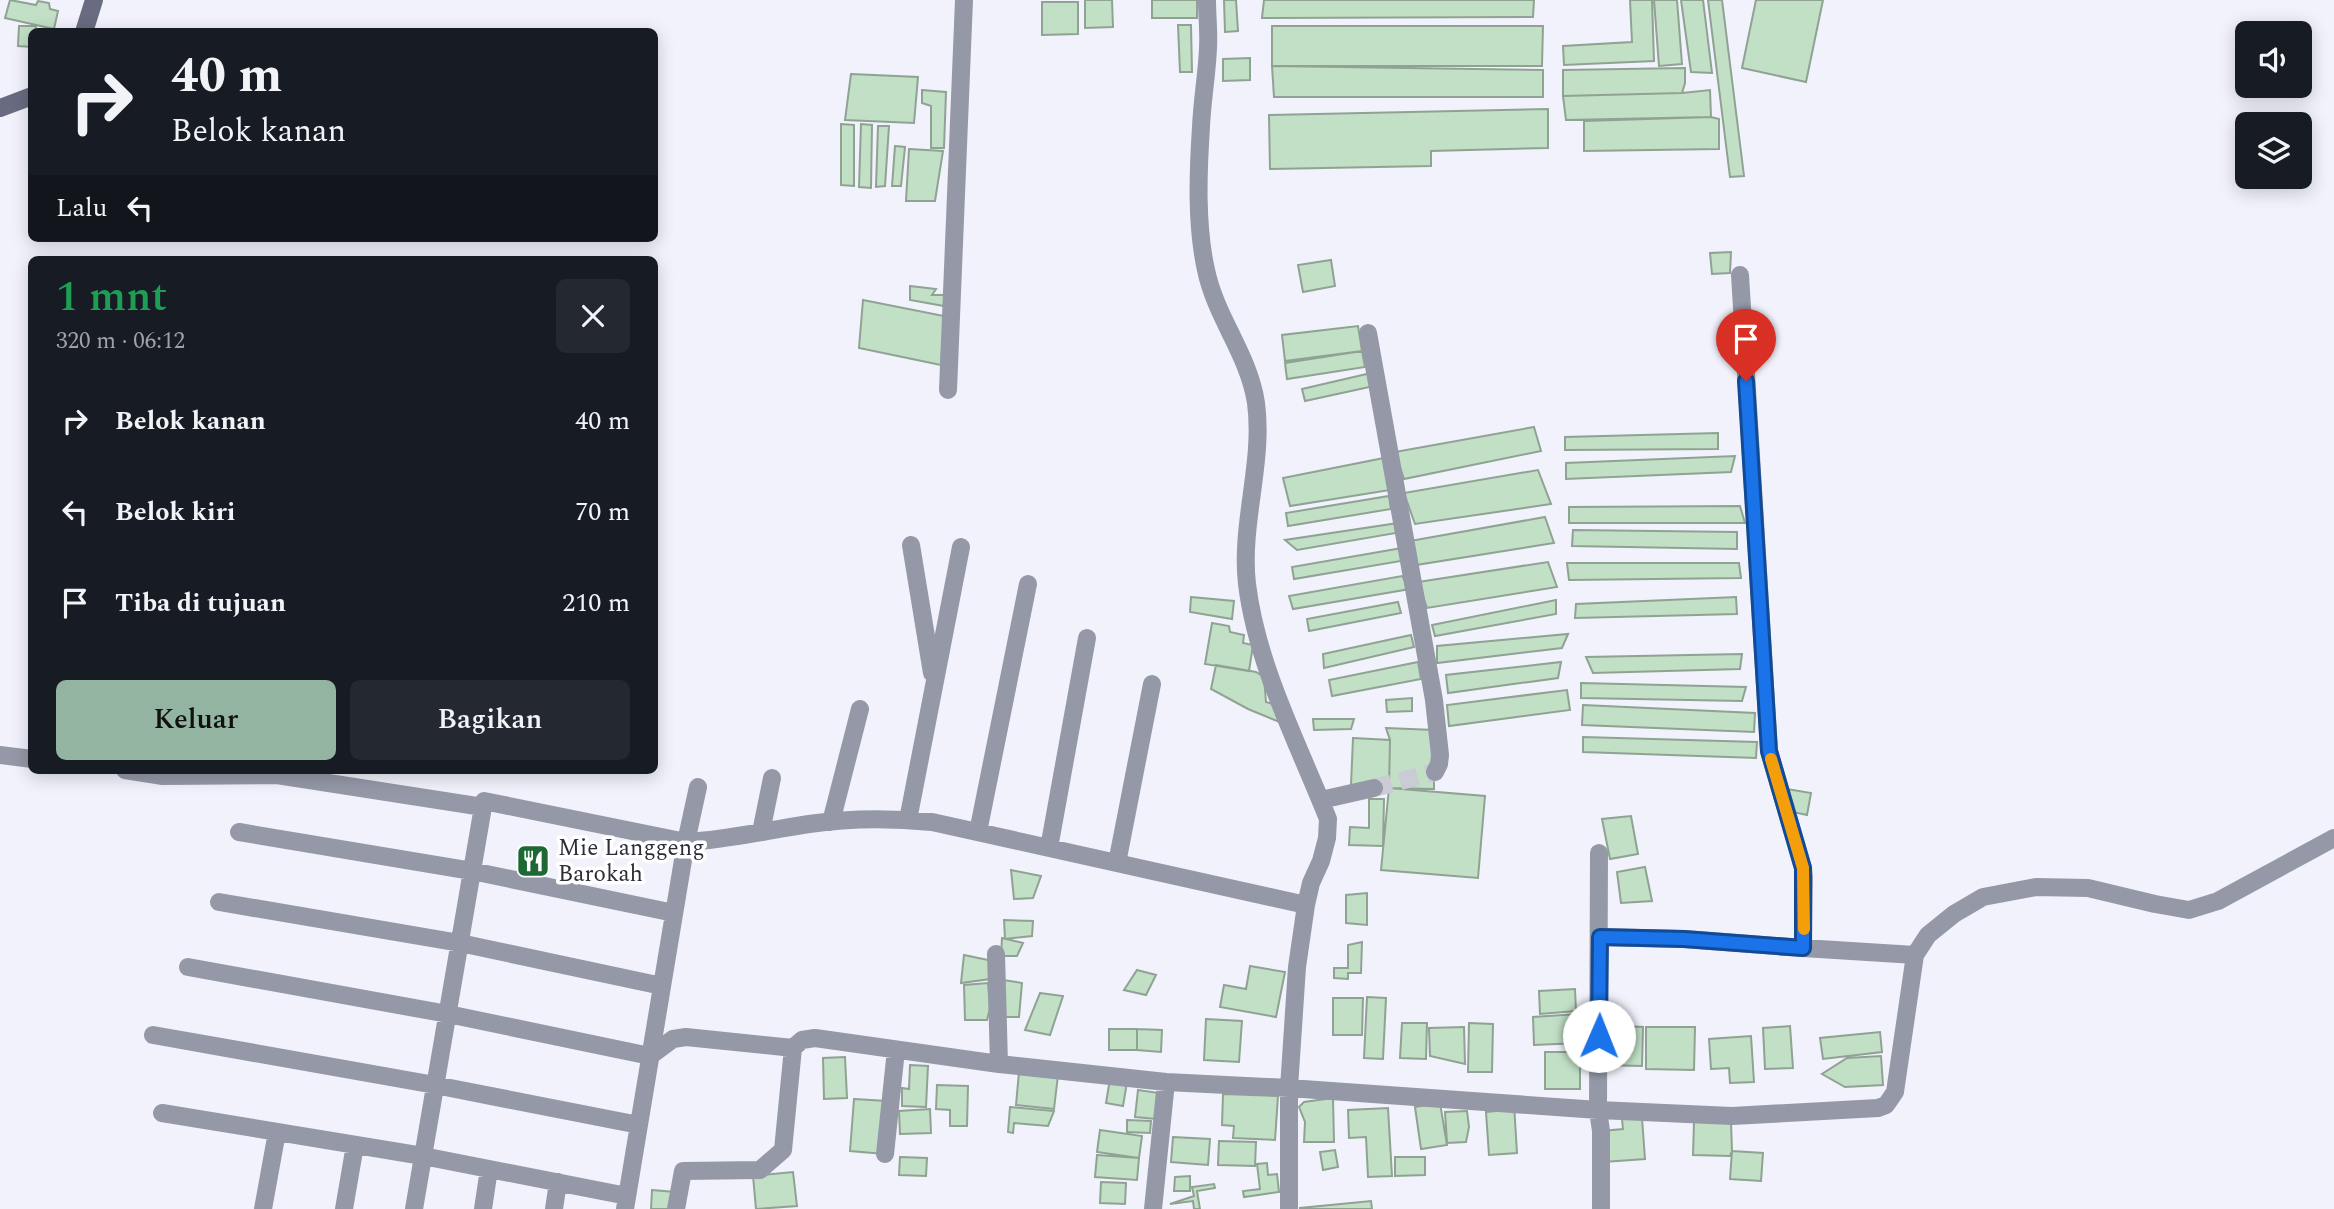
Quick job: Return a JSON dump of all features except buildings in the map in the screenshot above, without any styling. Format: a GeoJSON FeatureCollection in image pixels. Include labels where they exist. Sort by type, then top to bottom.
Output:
{"type":"FeatureCollection","features":[{"type":"Feature","properties":{"kind":"main road"},"geometry":{"type":"LineString","coordinates":[[85,28],[94,0]]}},
{"type":"Feature","properties":{"kind":"main road"},"geometry":{"type":"LineString","coordinates":[[0,108],[28,98]]}},
{"type":"Feature","properties":{"kind":"street"},"geometry":{"type":"LineString","coordinates":[[948,390],[964,0]]}},
{"type":"Feature","properties":{"kind":"street"},"geometry":{"type":"LineString","coordinates":[[1207,0],[1208,48],[1200,128],[1200,208],[1206,269],[1215,304],[1249,371],[1256,405],[1256,452],[1248,534],[1247,582],[1265,659],[1278,698],[1328,819],[1321,861],[1311,883],[1306,905],[1297,967],[1289,1087],[1289,1209]]}},
{"type":"Feature","properties":{"kind":"street"},"geometry":{"type":"LineString","coordinates":[[1740,275],[1769,751],[1803,868],[1803,948]]}},
{"type":"Feature","properties":{"kind":"street"},"geometry":{"type":"LineString","coordinates":[[1368,333],[1434,700],[1440,755],[1435,772]]}},
{"type":"Feature","properties":{"kind":"street"},"geometry":{"type":"LineString","coordinates":[[911,545],[934,687]]}},
{"type":"Feature","properties":{"kind":"street"},"geometry":{"type":"LineString","coordinates":[[908,820],[961,547]]}},
{"type":"Feature","properties":{"kind":"street"},"geometry":{"type":"LineString","coordinates":[[978,832],[1028,584]]}},
{"type":"Feature","properties":{"kind":"street"},"geometry":{"type":"LineString","coordinates":[[1049,848],[1087,638]]}},
{"type":"Feature","properties":{"kind":"street"},"geometry":{"type":"LineString","coordinates":[[1117,863],[1152,684]]}},
{"type":"Feature","properties":{"kind":"street"},"geometry":{"type":"LineString","coordinates":[[831,822],[860,709]]}},
{"type":"Feature","properties":{"kind":"street"},"geometry":{"type":"LineString","coordinates":[[0,755],[28,759]]}},
{"type":"Feature","properties":{"kind":"street"},"geometry":{"type":"LineString","coordinates":[[150,774],[277,775],[483,807]]}},
{"type":"Feature","properties":{"kind":"street"},"geometry":{"type":"LineString","coordinates":[[761,832],[772,778]]}},
{"type":"Feature","properties":{"kind":"street"},"geometry":{"type":"LineString","coordinates":[[162,1113],[423,1156],[558,1182],[626,1202],[686,842],[698,787]]}},
{"type":"Feature","properties":{"kind":"street"},"geometry":{"type":"LineString","coordinates":[[1321,800],[1374,788]]}},
{"type":"Feature","properties":{"kind":"street"},"geometry":{"type":"LineString","coordinates":[[414,1209],[484,802],[686,842],[855,819],[908,820],[978,832],[1306,905]]}},
{"type":"Feature","properties":{"kind":"street"},"geometry":{"type":"LineString","coordinates":[[239,832],[472,871],[674,913]]}},
{"type":"Feature","properties":{"kind":"street"},"geometry":{"type":"LineString","coordinates":[[188,968],[448,1014],[650,1056],[673,1039],[687,1037],[793,1048],[802,1041],[815,1038],[999,1064],[1166,1082],[1289,1087],[1598,1110],[1732,1116],[1878,1108],[1892,1100],[1895,1092],[1915,955],[1928,935],[1954,914],[1983,897],[2036,887],[2088,888],[2189,910],[2218,901],[2334,838]]}},
{"type":"Feature","properties":{"kind":"street"},"geometry":{"type":"LineString","coordinates":[[1599,853],[1598,1110],[1601,1131],[1601,1209]]}},
{"type":"Feature","properties":{"kind":"street"},"geometry":{"type":"LineString","coordinates":[[219,902],[460,943],[662,986]]}},
{"type":"Feature","properties":{"kind":"street"},"geometry":{"type":"LineString","coordinates":[[1600,937],[1684,939],[1915,955]]}},
{"type":"Feature","properties":{"kind":"street"},"geometry":{"type":"LineString","coordinates":[[996,954],[999,1064]]}},
{"type":"Feature","properties":{"kind":"street"},"geometry":{"type":"LineString","coordinates":[[153,1035],[435,1085],[639,1125]]}},
{"type":"Feature","properties":{"kind":"street"},"geometry":{"type":"LineString","coordinates":[[676,1209],[682,1171],[760,1170],[783,1150],[793,1048]]}},
{"type":"Feature","properties":{"kind":"street"},"geometry":{"type":"LineString","coordinates":[[885,1154],[896,1049]]}},
{"type":"Feature","properties":{"kind":"street"},"geometry":{"type":"LineString","coordinates":[[1153,1209],[1166,1082]]}},
{"type":"Feature","properties":{"kind":"street"},"geometry":{"type":"LineString","coordinates":[[263,1209],[277,1132]]}},
{"type":"Feature","properties":{"kind":"street"},"geometry":{"type":"LineString","coordinates":[[344,1209],[355,1145]]}},
{"type":"Feature","properties":{"kind":"street"},"geometry":{"type":"LineString","coordinates":[[483,1209],[489,1169]]}},
{"type":"Feature","properties":{"kind":"street"},"geometry":{"type":"LineString","coordinates":[[554,1209],[558,1182]]}},
{"type":"Feature","properties":{"kind":"tunnel"},"geometry":{"type":"LineString","coordinates":[[1374,788],[1435,772]]}},
{"type":"Feature","properties":{"kind":"slow traffic"},"geometry":{"type":"LineString","coordinates":[[1771,759],[1803,868],[1804,929]]}},
{"type":"Feature","properties":{"kind":"place","name":"Mie Langgeng Barokah"},"geometry":{"type":"Point","coordinates":[533,861]}},
{"type":"Feature","properties":{"kind":"route"},"geometry":{"type":"LineString","coordinates":[[1599,1036],[1600,937],[1684,939],[1803,948],[1803,868],[1769,751],[1746,381]]}}]}
